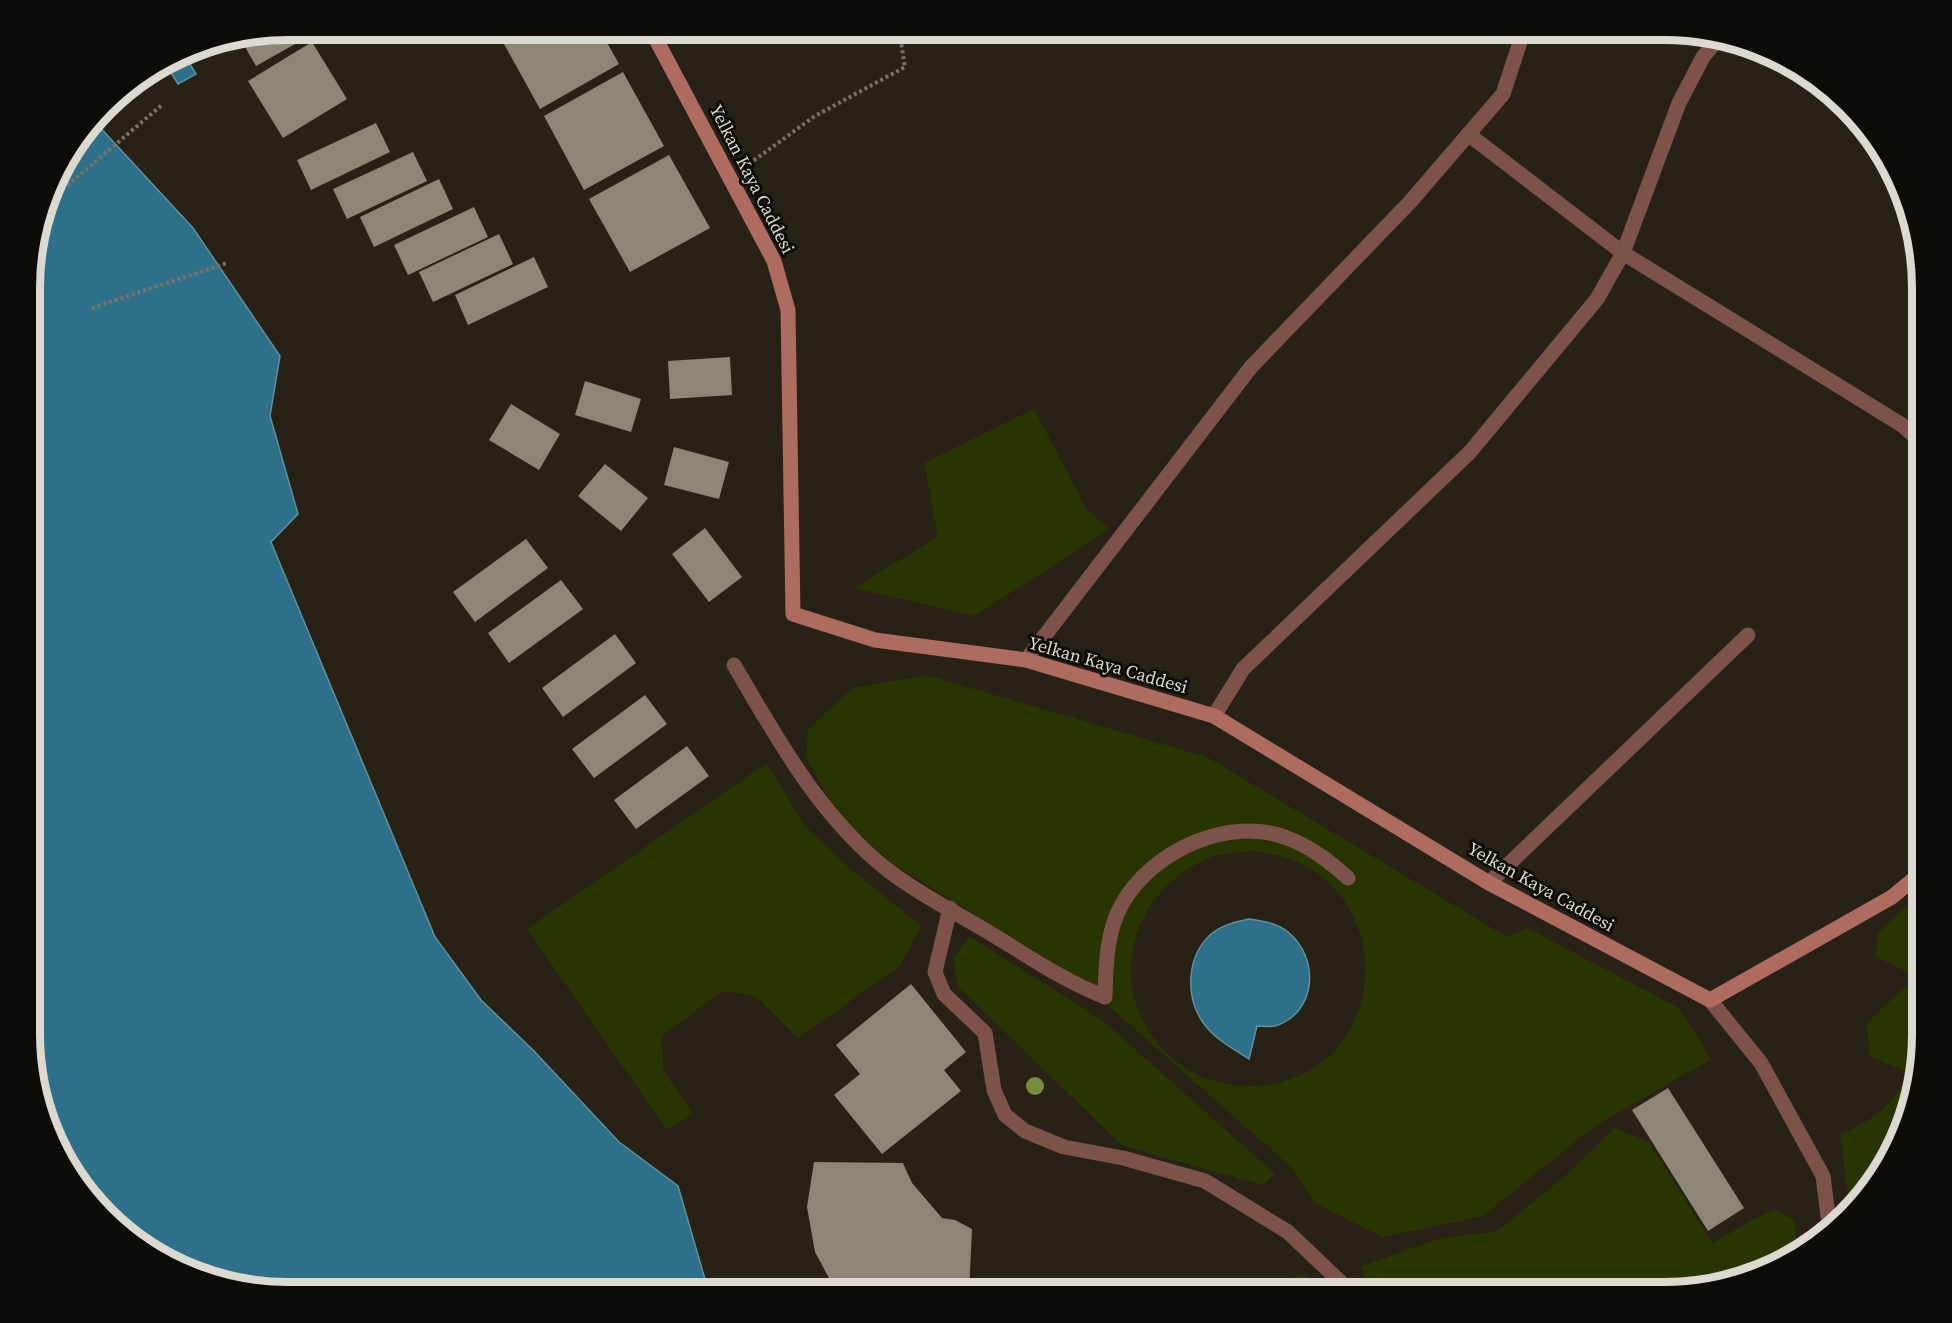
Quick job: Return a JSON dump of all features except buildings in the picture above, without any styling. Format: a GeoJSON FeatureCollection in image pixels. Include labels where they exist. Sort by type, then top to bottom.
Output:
{"type":"FeatureCollection","features":[{"type":"Feature","properties":{"kind":"street","name":"Yelkan Kaya Caddesi"},"geometry":{"type":"LineString","coordinates":[[656,40],[774,261],[788,310],[793,614],[875,640],[1026,660],[1214,716],[1489,883],[1710,1000]]}},
{"type":"Feature","properties":{"kind":"street"},"geometry":{"type":"LineString","coordinates":[[1026,660],[1251,367],[1410,202],[1503,94],[1521,40]]}},
{"type":"Feature","properties":{"kind":"street"},"geometry":{"type":"LineString","coordinates":[[1214,716],[1243,669],[1470,452],[1597,299],[1623,253],[1679,103],[1703,57],[1713,45]]}},
{"type":"Feature","properties":{"kind":"street"},"geometry":{"type":"LineString","coordinates":[[1468,134],[1623,253],[1911,433]]}},
{"type":"Feature","properties":{"kind":"street"},"geometry":{"type":"LineString","coordinates":[[1489,883],[1748,635]]}},
{"type":"Feature","properties":{"kind":"street"},"geometry":{"type":"LineString","coordinates":[[734,665],[790,760],[842,828],[890,872],[1046,968],[1080,987],[1106,997],[1110,936],[1122,904],[1146,871],[1169,855],[1206,838],[1250,830],[1286,837],[1322,855],[1348,878]]}},
{"type":"Feature","properties":{"kind":"street"},"geometry":{"type":"LineString","coordinates":[[1829,1219],[1823,1176],[1761,1063],[1710,1000],[1892,897],[1911,882]]}},
{"type":"Feature","properties":{"kind":"street"},"geometry":{"type":"LineString","coordinates":[[950,908],[935,972],[944,994],[985,1033],[994,1090],[1005,1115],[1025,1131],[1064,1147],[1123,1158],[1205,1181],[1288,1232],[1340,1282]]}},
{"type":"Feature","properties":{"kind":"path"},"geometry":{"type":"LineString","coordinates":[[731,177],[815,116],[905,67],[901,40]]}},
{"type":"Feature","properties":{"kind":"path"},"geometry":{"type":"LineString","coordinates":[[60,191],[163,104]]}},
{"type":"Feature","properties":{"kind":"path"},"geometry":{"type":"LineString","coordinates":[[92,308],[227,263]]}},
{"type":"Feature","properties":{"kind":"green space"},"geometry":{"type":"Polygon","coordinates":[[[1034,409],[1087,510],[1109,529],[975,616],[854,588],[938,537],[924,463],[1034,409]]]}},
{"type":"Feature","properties":{"kind":"green space"},"geometry":{"type":"Polygon","coordinates":[[[926,675],[1207,757],[1507,937],[1527,928],[1679,1008],[1711,1059],[1595,1126],[1483,1216],[1383,1237],[1315,1203],[1291,1167],[1076,977],[893,864],[840,818],[806,758],[808,729],[853,688],[926,675]],[[1253,851],[1211,857],[1192,866],[1170,883],[1146,914],[1133,948],[1132,982],[1140,1015],[1158,1044],[1184,1067],[1217,1082],[1256,1086],[1280,1082],[1304,1073],[1325,1060],[1342,1042],[1356,1017],[1364,991],[1365,963],[1361,936],[1351,911],[1335,889],[1314,871],[1288,858],[1253,851]]]}},
{"type":"Feature","properties":{"kind":"green space"},"geometry":{"type":"Polygon","coordinates":[[[767,763],[805,826],[847,866],[921,926],[900,966],[798,1038],[755,996],[723,991],[662,1035],[663,1070],[693,1114],[667,1130],[527,929],[767,763]]]}},
{"type":"Feature","properties":{"kind":"green space"},"geometry":{"type":"Polygon","coordinates":[[[1911,902],[1911,974],[1876,957],[1878,933],[1911,902]]]}},
{"type":"Feature","properties":{"kind":"green space"},"geometry":{"type":"Polygon","coordinates":[[[969,936],[1102,1020],[1275,1174],[1263,1185],[1123,1146],[958,987],[953,959],[969,936]]]}},
{"type":"Feature","properties":{"kind":"green space"},"geometry":{"type":"Polygon","coordinates":[[[1911,981],[1911,1050],[1907,1083],[1903,1098],[1886,1144],[1870,1172],[1849,1199],[1840,1135],[1881,1111],[1896,1094],[1908,1072],[1871,1057],[1866,1024],[1911,981]]]}},
{"type":"Feature","properties":{"kind":"green space"},"geometry":{"type":"Polygon","coordinates":[[[1615,1128],[1649,1142],[1713,1244],[1749,1221],[1774,1210],[1795,1220],[1797,1244],[1773,1257],[1743,1269],[1712,1278],[1679,1282],[1365,1282],[1362,1266],[1441,1238],[1496,1232],[1565,1176],[1615,1128]]]}},
{"type":"Feature","properties":{"kind":"green space"},"geometry":{"type":"Polygon","coordinates":[[[1304,1275],[1312,1282],[1271,1282],[1304,1275]]]}},
{"type":"Feature","properties":{"kind":"water"},"geometry":{"type":"Polygon","coordinates":[[[189,62],[196,74],[178,84],[170,71],[189,62]]]}},
{"type":"Feature","properties":{"kind":"water"},"geometry":{"type":"Polygon","coordinates":[[[100,127],[193,228],[280,356],[270,416],[298,514],[271,542],[435,937],[481,1000],[534,1051],[619,1142],[678,1186],[706,1282],[273,1282],[240,1278],[194,1264],[151,1241],[125,1221],[102,1198],[82,1172],[66,1144],[45,1083],[40,1034],[40,289],[45,240],[59,194],[82,151],[100,127]]]}},
{"type":"Feature","properties":{"kind":"water"},"geometry":{"type":"Polygon","coordinates":[[[1249,919],[1279,926],[1288,932],[1298,943],[1305,956],[1309,970],[1309,984],[1306,997],[1289,1019],[1275,1026],[1257,1026],[1249,1059],[1224,1043],[1202,1021],[1193,1000],[1191,976],[1197,954],[1210,935],[1233,923],[1249,919]]]}}]}
